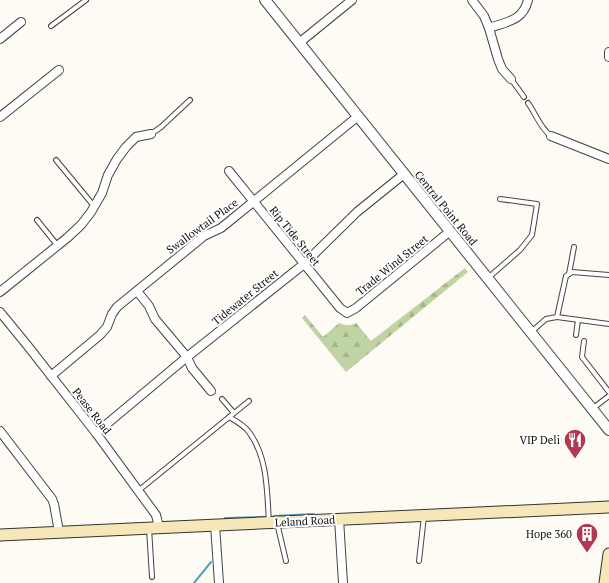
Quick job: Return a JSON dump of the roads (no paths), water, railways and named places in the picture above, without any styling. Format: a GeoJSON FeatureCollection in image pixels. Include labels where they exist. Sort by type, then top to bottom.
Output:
{"type":"FeatureCollection","features":[{"type":"Feature","properties":{"kind":"main road","name":"Leland Road"},"geometry":{"type":"LineString","coordinates":[[0,535],[609,507]]}},
{"type":"Feature","properties":{"kind":"main road"},"geometry":{"type":"LineString","coordinates":[[605,583],[609,554]]}},
{"type":"Feature","properties":{"kind":"street","name":"Central Point Road"},"geometry":{"type":"LineString","coordinates":[[265,0],[449,232],[488,278],[609,430]]}},
{"type":"Feature","properties":{"kind":"street"},"geometry":{"type":"LineString","coordinates":[[299,43],[352,0]]}},
{"type":"Feature","properties":{"kind":"street"},"geometry":{"type":"LineString","coordinates":[[472,0],[484,16],[502,69],[511,79]]}},
{"type":"Feature","properties":{"kind":"street"},"geometry":{"type":"LineString","coordinates":[[489,28],[515,19],[521,15],[526,8],[528,0]]}},
{"type":"Feature","properties":{"kind":"street"},"geometry":{"type":"LineString","coordinates":[[0,38],[21,22]]}},
{"type":"Feature","properties":{"kind":"street"},"geometry":{"type":"LineString","coordinates":[[609,52],[609,57]]}},
{"type":"Feature","properties":{"kind":"street"},"geometry":{"type":"LineString","coordinates":[[1,114],[59,70]]}},
{"type":"Feature","properties":{"kind":"street","name":"Swallowtail Place"},"geometry":{"type":"LineString","coordinates":[[51,376],[108,328],[112,314],[117,307],[204,236],[221,228],[357,116]]}},
{"type":"Feature","properties":{"kind":"street"},"geometry":{"type":"LineString","coordinates":[[0,292],[58,246],[80,225],[102,193],[108,175],[126,147],[136,137],[151,134]]}},
{"type":"Feature","properties":{"kind":"street"},"geometry":{"type":"LineString","coordinates":[[552,136],[609,159]]}},
{"type":"Feature","properties":{"kind":"street","name":"Rip Tide Street"},"geometry":{"type":"LineString","coordinates":[[229,171],[340,308],[347,313]]}},
{"type":"Feature","properties":{"kind":"street","name":"Tidewater Street"},"geometry":{"type":"LineString","coordinates":[[96,433],[304,264],[357,212],[404,174]]}},
{"type":"Feature","properties":{"kind":"street","name":"Trade Wind Street"},"geometry":{"type":"LineString","coordinates":[[347,313],[356,308],[449,232]]}},
{"type":"Feature","properties":{"kind":"street"},"geometry":{"type":"LineString","coordinates":[[137,291],[149,306],[156,319],[187,358],[192,368],[211,391]]}},
{"type":"Feature","properties":{"kind":"street","name":"Pease Road"},"geometry":{"type":"LineString","coordinates":[[0,312],[96,433],[156,515],[154,528]]}},
{"type":"Feature","properties":{"kind":"street"},"geometry":{"type":"LineString","coordinates":[[0,430],[52,499],[59,532]]}},
{"type":"Feature","properties":{"kind":"street"},"geometry":{"type":"LineString","coordinates":[[339,519],[343,583]]}},
{"type":"Feature","properties":{"kind":"street"},"geometry":{"type":"LineString","coordinates":[[215,525],[219,583]]}},
{"type":"Feature","properties":{"kind":"lane"},"geometry":{"type":"LineString","coordinates":[[51,26],[86,0]]}},
{"type":"Feature","properties":{"kind":"lane"},"geometry":{"type":"LineString","coordinates":[[511,79],[524,97]]}},
{"type":"Feature","properties":{"kind":"lane"},"geometry":{"type":"LineString","coordinates":[[151,134],[161,127],[190,100]]}},
{"type":"Feature","properties":{"kind":"lane"},"geometry":{"type":"LineString","coordinates":[[528,103],[544,131],[552,136]]}},
{"type":"Feature","properties":{"kind":"lane"},"geometry":{"type":"LineString","coordinates":[[56,160],[94,206]]}},
{"type":"Feature","properties":{"kind":"lane"},"geometry":{"type":"LineString","coordinates":[[488,278],[520,250],[532,235],[537,204],[500,199]]}},
{"type":"Feature","properties":{"kind":"lane"},"geometry":{"type":"LineString","coordinates":[[37,220],[58,246]]}},
{"type":"Feature","properties":{"kind":"lane"},"geometry":{"type":"LineString","coordinates":[[558,317],[566,276],[569,274],[574,247]]}},
{"type":"Feature","properties":{"kind":"lane"},"geometry":{"type":"LineString","coordinates":[[569,274],[572,272],[609,275]]}},
{"type":"Feature","properties":{"kind":"lane"},"geometry":{"type":"LineString","coordinates":[[531,333],[546,319],[558,317],[609,324]]}},
{"type":"Feature","properties":{"kind":"lane"},"geometry":{"type":"LineString","coordinates":[[576,335],[578,320]]}},
{"type":"Feature","properties":{"kind":"lane"},"geometry":{"type":"LineString","coordinates":[[584,341],[582,357],[609,392]]}},
{"type":"Feature","properties":{"kind":"lane"},"geometry":{"type":"LineString","coordinates":[[592,409],[609,396]]}},
{"type":"Feature","properties":{"kind":"lane"},"geometry":{"type":"LineString","coordinates":[[222,399],[234,413]]}},
{"type":"Feature","properties":{"kind":"lane"},"geometry":{"type":"LineString","coordinates":[[138,491],[249,401]]}},
{"type":"Feature","properties":{"kind":"lane"},"geometry":{"type":"LineString","coordinates":[[229,416],[242,424],[249,431],[261,456],[273,522],[286,561]]}},
{"type":"Feature","properties":{"kind":"lane"},"geometry":{"type":"LineString","coordinates":[[419,561],[424,515]]}},
{"type":"Feature","properties":{"kind":"lane"},"geometry":{"type":"LineString","coordinates":[[152,577],[154,528]]}},
{"type":"Feature","properties":{"kind":"waterway"},"geometry":{"type":"LineString","coordinates":[[274,516],[314,514]]}},
{"type":"Feature","properties":{"kind":"waterway"},"geometry":{"type":"LineString","coordinates":[[225,518],[264,517]]}},
{"type":"Feature","properties":{"kind":"waterway"},"geometry":{"type":"LineString","coordinates":[[194,583],[211,562]]}},
{"type":"Feature","properties":{"kind":"place","name":"VIP Deli"},"geometry":{"type":"Point","coordinates":[575,460]}},
{"type":"Feature","properties":{"kind":"place","name":"Hope 360"},"geometry":{"type":"Point","coordinates":[587,554]}}]}
